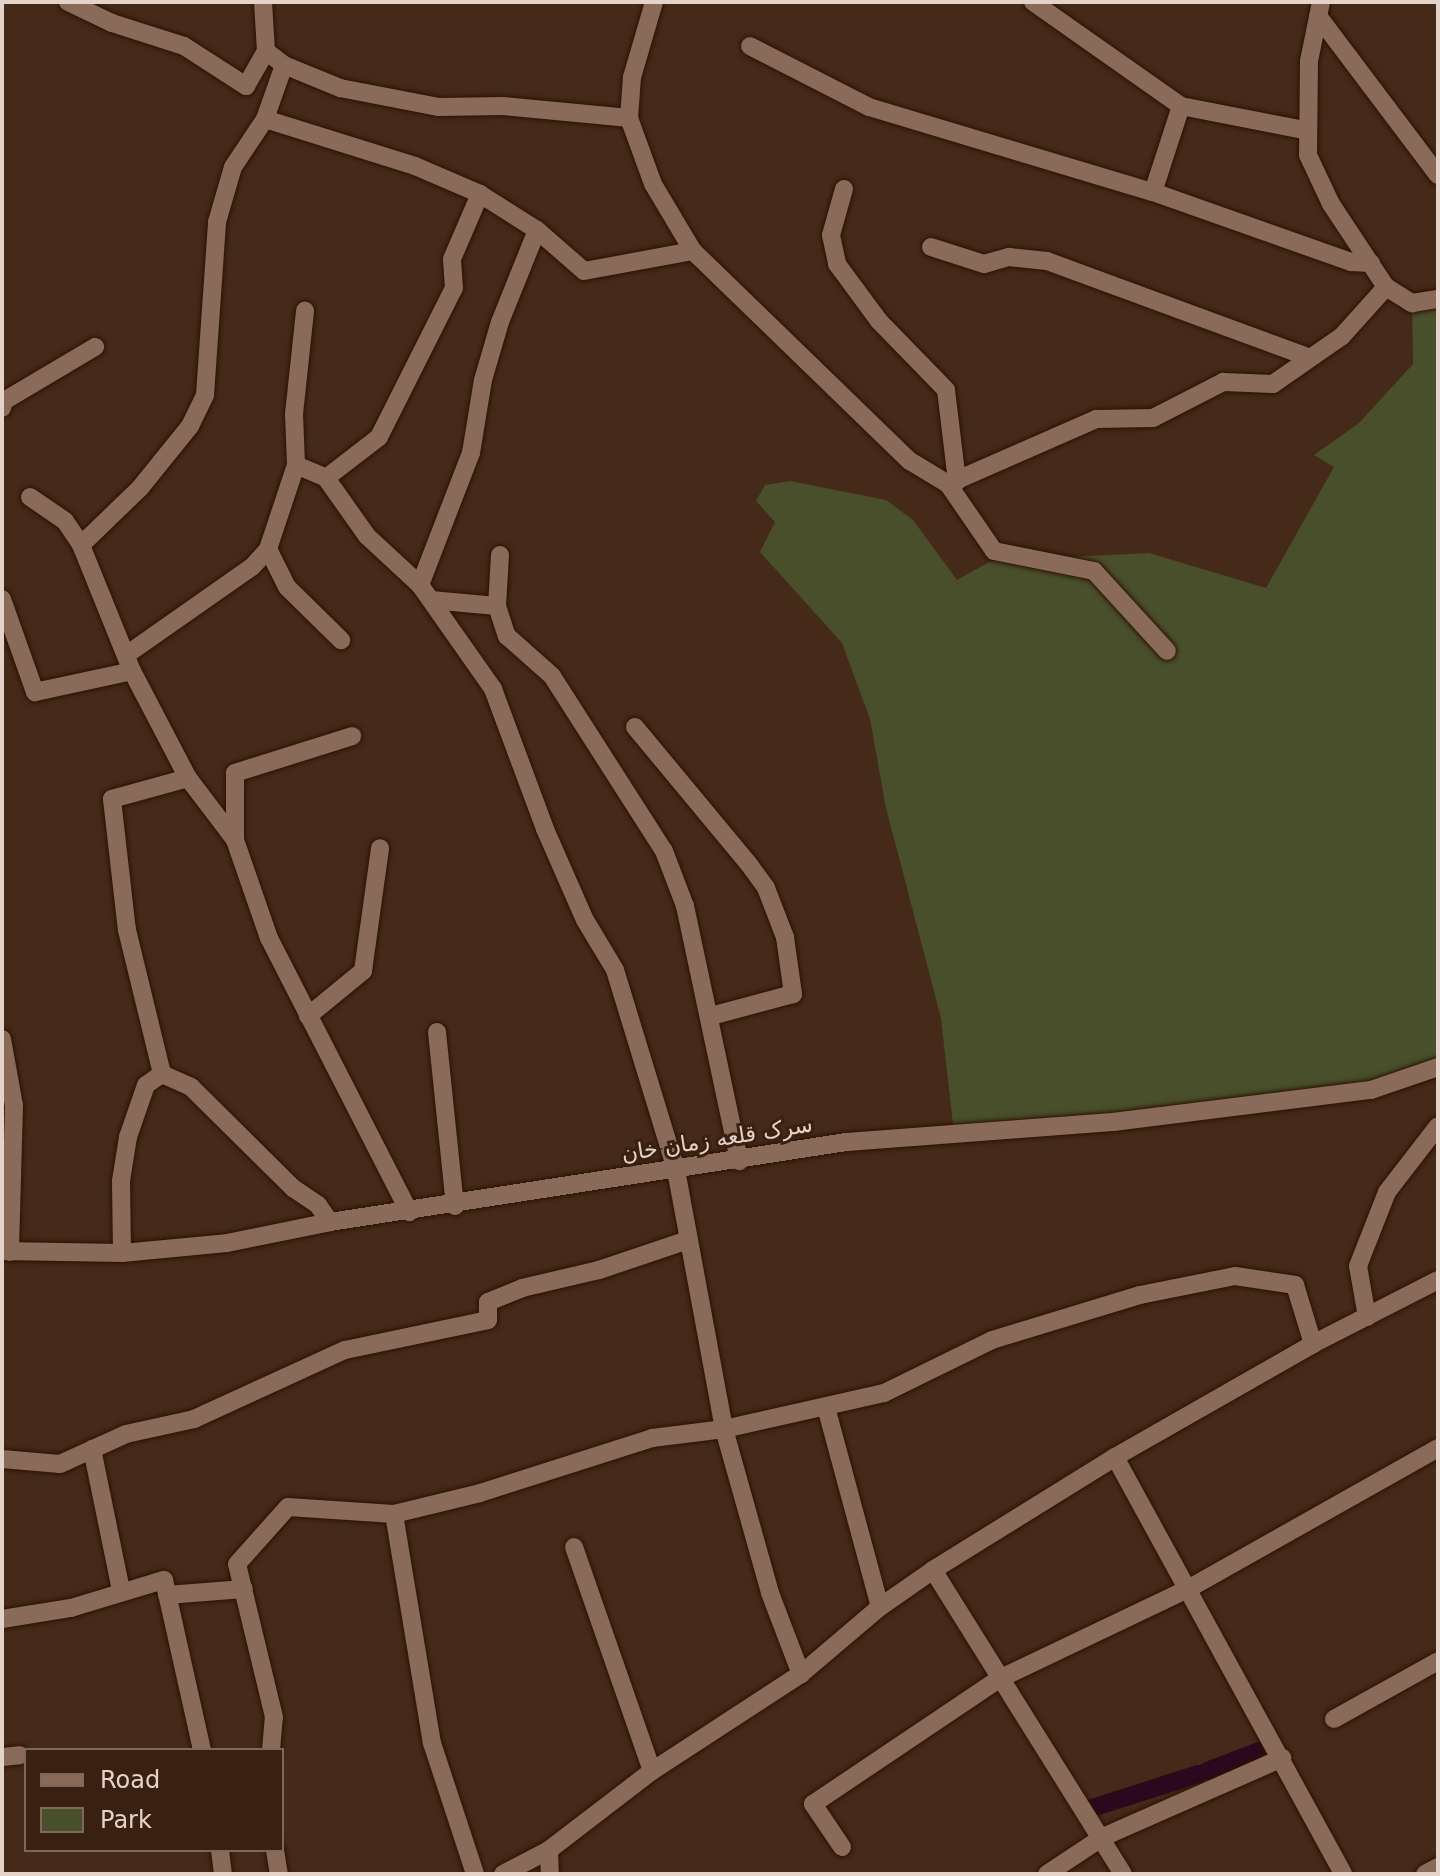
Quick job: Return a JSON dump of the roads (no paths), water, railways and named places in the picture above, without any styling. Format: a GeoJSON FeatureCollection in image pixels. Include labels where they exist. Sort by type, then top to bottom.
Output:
{"type":"FeatureCollection","features":[{"type":"Feature","properties":{"kind":"street"},"geometry":{"type":"LineString","coordinates":[[68,2],[112,23],[184,46],[246,86],[266,51],[263,2]]}},
{"type":"Feature","properties":{"kind":"street"},"geometry":{"type":"LineString","coordinates":[[654,2],[632,77],[629,118],[653,184],[693,251],[910,461],[952,482]]}},
{"type":"Feature","properties":{"kind":"street"},"geometry":{"type":"LineString","coordinates":[[1033,2],[1181,106],[1305,130]]}},
{"type":"Feature","properties":{"kind":"street"},"geometry":{"type":"LineString","coordinates":[[1319,9],[1305,130],[1308,155],[1331,204],[1386,287],[1412,303],[1438,299]]}},
{"type":"Feature","properties":{"kind":"street"},"geometry":{"type":"LineString","coordinates":[[1319,9],[1438,175]]}},
{"type":"Feature","properties":{"kind":"street"},"geometry":{"type":"LineString","coordinates":[[750,46],[869,107],[1153,192],[1351,262],[1371,263]]}},
{"type":"Feature","properties":{"kind":"street"},"geometry":{"type":"LineString","coordinates":[[266,51],[284,65],[340,88],[439,107],[503,106],[629,118]]}},
{"type":"Feature","properties":{"kind":"street"},"geometry":{"type":"LineString","coordinates":[[81,545],[140,488],[190,426],[205,395],[217,222],[233,167],[265,119],[284,65]]}},
{"type":"Feature","properties":{"kind":"street"},"geometry":{"type":"LineString","coordinates":[[1153,192],[1181,106]]}},
{"type":"Feature","properties":{"kind":"street"},"geometry":{"type":"LineString","coordinates":[[265,119],[415,166],[480,194],[537,230],[584,271],[693,251]]}},
{"type":"Feature","properties":{"kind":"street"},"geometry":{"type":"LineString","coordinates":[[844,189],[830,248],[853,291],[946,390],[952,482],[994,551],[1094,571],[1167,651]]}},
{"type":"Feature","properties":{"kind":"street"},"geometry":{"type":"LineString","coordinates":[[326,478],[379,437],[454,288],[452,259],[480,194]]}},
{"type":"Feature","properties":{"kind":"street"},"geometry":{"type":"LineString","coordinates":[[426,592],[471,453],[483,380],[500,322],[537,230]]}},
{"type":"Feature","properties":{"kind":"street"},"geometry":{"type":"LineString","coordinates":[[931,247],[984,264],[1009,257],[1047,261],[1308,357]]}},
{"type":"Feature","properties":{"kind":"street"},"geometry":{"type":"LineString","coordinates":[[952,482],[1096,419],[1153,418],[1223,382],[1273,384],[1342,336],[1386,287]]}},
{"type":"Feature","properties":{"kind":"street"},"geometry":{"type":"LineString","coordinates":[[2,599],[35,692],[131,662],[252,567],[268,549],[296,465],[294,414],[305,311]]}},
{"type":"Feature","properties":{"kind":"street"},"geometry":{"type":"LineString","coordinates":[[2,408],[4,401],[95,347]]}},
{"type":"Feature","properties":{"kind":"street"},"geometry":{"type":"LineString","coordinates":[[296,465],[326,478],[367,536],[426,592],[493,689],[579,907],[615,970],[676,1170],[724,1429],[770,1593],[801,1674]]}},
{"type":"Feature","properties":{"kind":"street"},"geometry":{"type":"LineString","coordinates":[[30,497],[65,521],[81,545],[131,662],[188,778],[235,840],[269,938],[409,1212]]}},
{"type":"Feature","properties":{"kind":"street"},"geometry":{"type":"LineString","coordinates":[[268,549],[287,587],[341,640]]}},
{"type":"Feature","properties":{"kind":"street"},"geometry":{"type":"LineString","coordinates":[[500,555],[497,606],[507,636],[552,676],[664,851],[685,906],[711,1016],[739,1161]]}},
{"type":"Feature","properties":{"kind":"street"},"geometry":{"type":"LineString","coordinates":[[426,592],[497,606]]}},
{"type":"Feature","properties":{"kind":"street"},"geometry":{"type":"LineString","coordinates":[[635,727],[766,888],[785,937],[793,994],[711,1016]]}},
{"type":"Feature","properties":{"kind":"street"},"geometry":{"type":"LineString","coordinates":[[235,840],[235,773],[352,736]]}},
{"type":"Feature","properties":{"kind":"street"},"geometry":{"type":"LineString","coordinates":[[162,1074],[127,930],[112,799],[188,778]]}},
{"type":"Feature","properties":{"kind":"street"},"geometry":{"type":"LineString","coordinates":[[308,1016],[363,971],[380,848]]}},
{"type":"Feature","properties":{"kind":"street"},"geometry":{"type":"LineString","coordinates":[[437,1032],[440,1098],[455,1206]]}},
{"type":"Feature","properties":{"kind":"street"},"geometry":{"type":"LineString","coordinates":[[2,1039],[14,1106],[6,1251]]}},
{"type":"Feature","properties":{"kind":"street","name":"سرک قلعه زمان خان"},"geometry":{"type":"LineString","coordinates":[[6,1251],[122,1253],[227,1243],[330,1222],[455,1206],[846,1142],[1221,1111],[1371,1090],[1438,1067]]}},
{"type":"Feature","properties":{"kind":"street"},"geometry":{"type":"LineString","coordinates":[[162,1074],[191,1087],[293,1188],[318,1205],[330,1222]]}},
{"type":"Feature","properties":{"kind":"street"},"geometry":{"type":"LineString","coordinates":[[122,1253],[121,1181],[128,1137],[146,1085],[162,1074]]}},
{"type":"Feature","properties":{"kind":"street"},"geometry":{"type":"LineString","coordinates":[[1367,1317],[1358,1266],[1387,1192],[1438,1126]]}},
{"type":"Feature","properties":{"kind":"street"},"geometry":{"type":"LineString","coordinates":[[2,1459],[60,1464],[126,1434],[194,1419],[345,1350],[488,1320],[488,1302],[522,1288],[599,1270],[688,1240]]}},
{"type":"Feature","properties":{"kind":"street"},"geometry":{"type":"LineString","coordinates":[[271,1748],[274,1717],[237,1564],[288,1507],[394,1514],[480,1493],[652,1438],[724,1429],[884,1393],[992,1340],[1140,1295],[1235,1276],[1295,1285],[1313,1344]]}},
{"type":"Feature","properties":{"kind":"street"},"geometry":{"type":"LineString","coordinates":[[503,1874],[549,1850],[652,1771],[801,1674],[880,1607],[933,1570],[1115,1457],[1313,1344],[1438,1280]]}},
{"type":"Feature","properties":{"kind":"street"},"geometry":{"type":"LineString","coordinates":[[826,1407],[880,1607]]}},
{"type":"Feature","properties":{"kind":"street"},"geometry":{"type":"LineString","coordinates":[[842,1847],[813,1804],[999,1679],[1188,1589],[1438,1448]]}},
{"type":"Feature","properties":{"kind":"street"},"geometry":{"type":"LineString","coordinates":[[92,1449],[121,1590]]}},
{"type":"Feature","properties":{"kind":"street"},"geometry":{"type":"LineString","coordinates":[[1115,1457],[1343,1874]]}},
{"type":"Feature","properties":{"kind":"street"},"geometry":{"type":"LineString","coordinates":[[394,1514],[432,1743],[475,1874]]}},
{"type":"Feature","properties":{"kind":"street"},"geometry":{"type":"LineString","coordinates":[[574,1547],[652,1771]]}},
{"type":"Feature","properties":{"kind":"street"},"geometry":{"type":"LineString","coordinates":[[933,1570],[999,1679],[1103,1837],[1123,1874]]}},
{"type":"Feature","properties":{"kind":"street"},"geometry":{"type":"LineString","coordinates":[[2,1619],[71,1608],[121,1590],[164,1580],[202,1748]]}},
{"type":"Feature","properties":{"kind":"street"},"geometry":{"type":"LineString","coordinates":[[167,1595],[244,1589]]}},
{"type":"Feature","properties":{"kind":"street"},"geometry":{"type":"LineString","coordinates":[[1334,1719],[1438,1661]]}},
{"type":"Feature","properties":{"kind":"street"},"geometry":{"type":"LineString","coordinates":[[1047,1874],[1103,1837],[1282,1758]]}},
{"type":"Feature","properties":{"kind":"street"},"geometry":{"type":"LineString","coordinates":[[549,1850],[550,1874]]}},
{"type":"Feature","properties":{"kind":"street"},"geometry":{"type":"LineString","coordinates":[[220,1852],[223,1874]]}},
{"type":"Feature","properties":{"kind":"street"},"geometry":{"type":"LineString","coordinates":[[275,1852],[279,1874]]}},
{"type":"Feature","properties":{"kind":"street"},"geometry":{"type":"LineString","coordinates":[[1425,1874],[1438,1867]]}},
{"type":"Feature","properties":{"kind":"waterway"},"geometry":{"type":"LineString","coordinates":[[1207,1771],[1267,1748]]}},
{"type":"Feature","properties":{"kind":"waterway"},"geometry":{"type":"LineString","coordinates":[[1089,1809],[1198,1774]]}}]}
